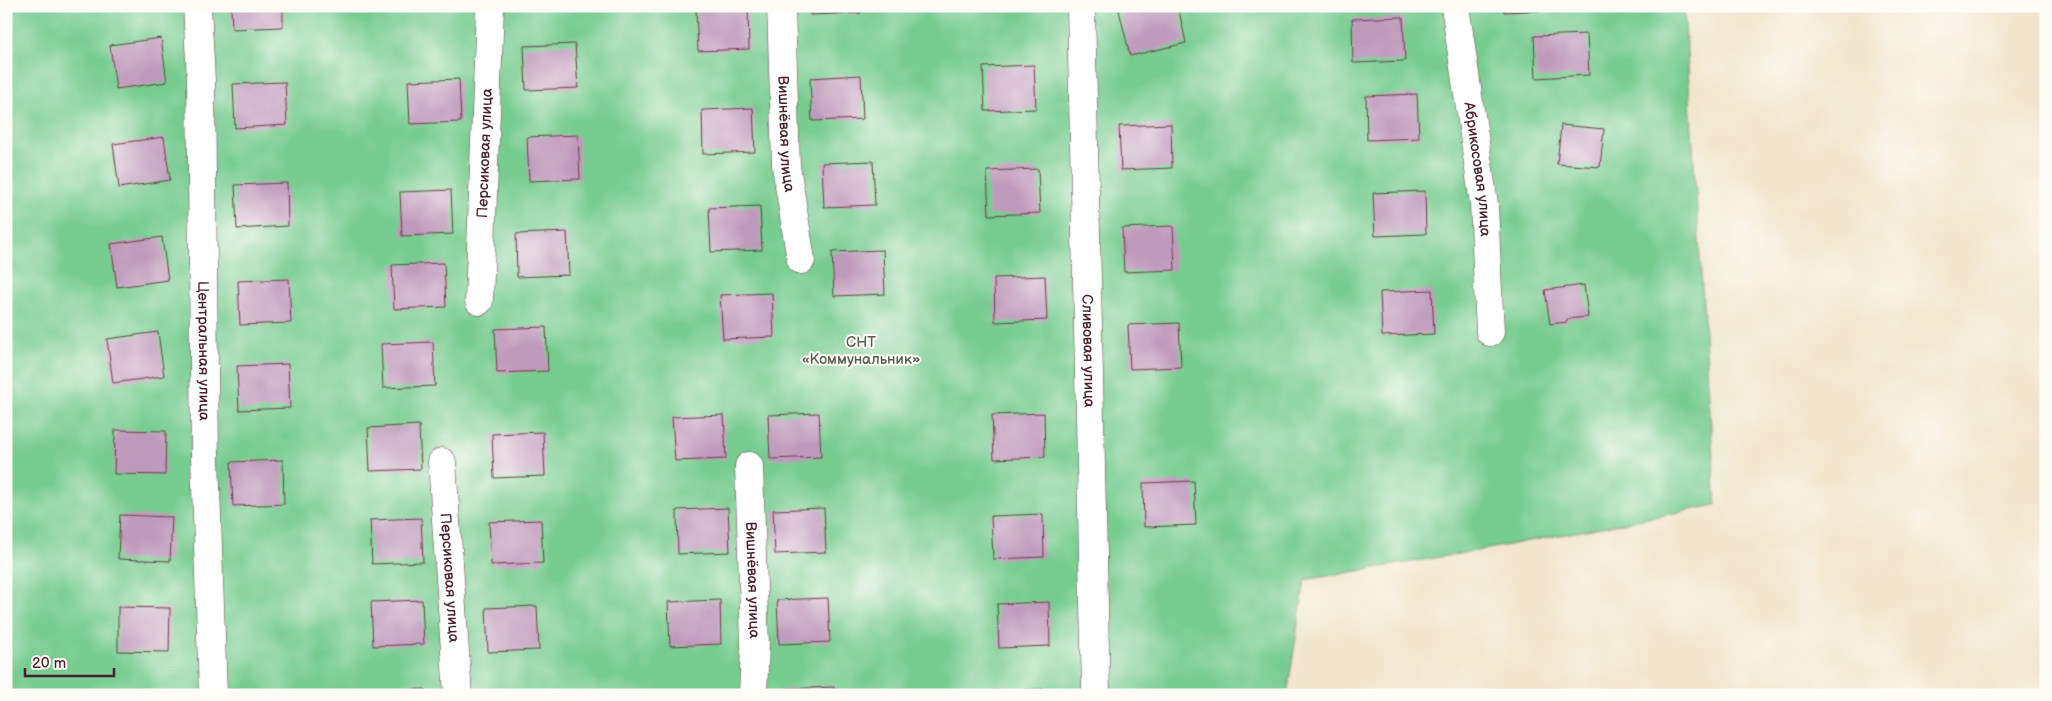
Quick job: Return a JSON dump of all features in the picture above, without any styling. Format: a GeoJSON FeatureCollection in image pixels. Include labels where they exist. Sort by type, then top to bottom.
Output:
{"type":"FeatureCollection","features":[{"type":"Feature","properties":{"kind":"street","name":"Центральная улица"},"geometry":{"type":"LineString","coordinates":[[197,6],[200,80],[205,457],[213,695]]}},
{"type":"Feature","properties":{"kind":"street","name":"Персиковая улица"},"geometry":{"type":"LineString","coordinates":[[479,301],[490,6]]}},
{"type":"Feature","properties":{"kind":"street","name":"Вишнёвая улица"},"geometry":{"type":"LineString","coordinates":[[781,6],[786,166],[801,260]]}},
{"type":"Feature","properties":{"kind":"street","name":"Сливовая улица"},"geometry":{"type":"LineString","coordinates":[[1080,6],[1096,695]]}},
{"type":"Feature","properties":{"kind":"street","name":"Абрикосовая улица"},"geometry":{"type":"LineString","coordinates":[[1455,6],[1484,204],[1490,332]]}},
{"type":"Feature","properties":{"kind":"street","name":"Персиковая улица"},"geometry":{"type":"LineString","coordinates":[[442,462],[458,695]]}},
{"type":"Feature","properties":{"kind":"street","name":"Вишнёвая улица"},"geometry":{"type":"LineString","coordinates":[[749,466],[754,644],[753,695]]}},
{"type":"Feature","properties":{"kind":"green space","name":"СНТ «Коммунальник»"},"geometry":{"type":"Polygon","coordinates":[[[6,6],[1684,6],[1716,505],[1488,549],[1305,580],[1287,695],[6,695],[6,6]]]}},
{"type":"Feature","properties":{"kind":"building"},"geometry":{"type":"Polygon","coordinates":[[[231,6],[283,6],[283,27],[232,29],[231,6]]]}},
{"type":"Feature","properties":{"kind":"building"},"geometry":{"type":"Polygon","coordinates":[[[406,6],[458,6],[458,8],[407,10],[406,6]]]}},
{"type":"Feature","properties":{"kind":"building"},"geometry":{"type":"Polygon","coordinates":[[[748,6],[749,49],[698,51],[696,8],[748,6]]]}},
{"type":"Feature","properties":{"kind":"building"},"geometry":{"type":"Polygon","coordinates":[[[810,6],[861,6],[861,13],[810,15],[810,6]]]}},
{"type":"Feature","properties":{"kind":"building"},"geometry":{"type":"Polygon","coordinates":[[[1118,6],[1178,6],[1186,43],[1130,56],[1118,6]]]}},
{"type":"Feature","properties":{"kind":"building"},"geometry":{"type":"Polygon","coordinates":[[[1504,6],[1555,6],[1555,10],[1504,12],[1504,6]]]}},
{"type":"Feature","properties":{"kind":"building"},"geometry":{"type":"Polygon","coordinates":[[[1403,17],[1405,61],[1353,63],[1352,19],[1403,17]]]}},
{"type":"Feature","properties":{"kind":"building"},"geometry":{"type":"Polygon","coordinates":[[[1587,34],[1589,75],[1536,78],[1534,36],[1587,34]]]}},
{"type":"Feature","properties":{"kind":"building"},"geometry":{"type":"Polygon","coordinates":[[[161,38],[167,82],[116,89],[110,45],[161,38]]]}},
{"type":"Feature","properties":{"kind":"building"},"geometry":{"type":"Polygon","coordinates":[[[575,44],[578,88],[526,90],[524,46],[575,44]]]}},
{"type":"Feature","properties":{"kind":"building"},"geometry":{"type":"Polygon","coordinates":[[[1034,65],[1036,109],[985,111],[983,67],[1034,65]]]}},
{"type":"Feature","properties":{"kind":"building"},"geometry":{"type":"Polygon","coordinates":[[[861,75],[863,119],[812,121],[810,78],[861,75]]]}},
{"type":"Feature","properties":{"kind":"building"},"geometry":{"type":"Polygon","coordinates":[[[459,79],[461,122],[410,124],[408,81],[459,79]]]}},
{"type":"Feature","properties":{"kind":"building"},"geometry":{"type":"Polygon","coordinates":[[[285,82],[287,125],[235,128],[233,84],[285,82]]]}},
{"type":"Feature","properties":{"kind":"building"},"geometry":{"type":"Polygon","coordinates":[[[1417,94],[1419,138],[1367,140],[1366,96],[1417,94]]]}},
{"type":"Feature","properties":{"kind":"building"},"geometry":{"type":"Polygon","coordinates":[[[753,108],[755,152],[703,154],[702,110],[753,108]]]}},
{"type":"Feature","properties":{"kind":"building"},"geometry":{"type":"Polygon","coordinates":[[[1171,124],[1172,168],[1121,170],[1119,126],[1171,124]]]}},
{"type":"Feature","properties":{"kind":"building"},"geometry":{"type":"Polygon","coordinates":[[[1561,125],[1604,129],[1600,167],[1557,164],[1561,125]]]}},
{"type":"Feature","properties":{"kind":"building"},"geometry":{"type":"Polygon","coordinates":[[[578,135],[580,179],[529,181],[527,137],[578,135]]]}},
{"type":"Feature","properties":{"kind":"building"},"geometry":{"type":"Polygon","coordinates":[[[164,137],[170,180],[119,188],[113,144],[164,137]]]}},
{"type":"Feature","properties":{"kind":"building"},"geometry":{"type":"Polygon","coordinates":[[[873,161],[875,205],[824,207],[822,163],[873,161]]]}},
{"type":"Feature","properties":{"kind":"building"},"geometry":{"type":"Polygon","coordinates":[[[1038,169],[1040,213],[989,215],[987,171],[1038,169]]]}},
{"type":"Feature","properties":{"kind":"building"},"geometry":{"type":"Polygon","coordinates":[[[287,183],[288,226],[237,229],[235,185],[287,183]]]}},
{"type":"Feature","properties":{"kind":"building"},"geometry":{"type":"Polygon","coordinates":[[[451,190],[453,234],[402,236],[400,192],[451,190]]]}},
{"type":"Feature","properties":{"kind":"building"},"geometry":{"type":"Polygon","coordinates":[[[1425,191],[1426,234],[1375,236],[1373,193],[1425,191]]]}},
{"type":"Feature","properties":{"kind":"building"},"geometry":{"type":"Polygon","coordinates":[[[760,206],[762,250],[711,252],[709,208],[760,206]]]}},
{"type":"Feature","properties":{"kind":"building"},"geometry":{"type":"Polygon","coordinates":[[[1173,226],[1175,270],[1124,272],[1122,228],[1173,226]]]}},
{"type":"Feature","properties":{"kind":"building"},"geometry":{"type":"Polygon","coordinates":[[[567,232],[569,275],[517,277],[516,234],[567,232]]]}},
{"type":"Feature","properties":{"kind":"building"},"geometry":{"type":"Polygon","coordinates":[[[162,237],[168,280],[117,287],[111,244],[162,237]]]}},
{"type":"Feature","properties":{"kind":"building"},"geometry":{"type":"Polygon","coordinates":[[[883,250],[885,294],[834,296],[832,252],[883,250]]]}},
{"type":"Feature","properties":{"kind":"building"},"geometry":{"type":"Polygon","coordinates":[[[444,263],[446,307],[394,309],[392,265],[444,263]]]}},
{"type":"Feature","properties":{"kind":"building"},"geometry":{"type":"Polygon","coordinates":[[[1045,276],[1047,320],[995,322],[994,278],[1045,276]]]}},
{"type":"Feature","properties":{"kind":"building"},"geometry":{"type":"Polygon","coordinates":[[[289,279],[291,323],[240,325],[238,281],[289,279]]]}},
{"type":"Feature","properties":{"kind":"building"},"geometry":{"type":"Polygon","coordinates":[[[1584,285],[1588,317],[1567,319],[1567,322],[1550,324],[1545,290],[1584,285]]]}},
{"type":"Feature","properties":{"kind":"building"},"geometry":{"type":"Polygon","coordinates":[[[1432,290],[1434,334],[1382,336],[1380,292],[1432,290]]]}},
{"type":"Feature","properties":{"kind":"building"},"geometry":{"type":"Polygon","coordinates":[[[772,293],[774,337],[723,339],[720,295],[772,293]]]}},
{"type":"Feature","properties":{"kind":"building"},"geometry":{"type":"Polygon","coordinates":[[[1179,323],[1181,367],[1130,369],[1128,325],[1179,323]]]}},
{"type":"Feature","properties":{"kind":"building"},"geometry":{"type":"Polygon","coordinates":[[[546,327],[548,371],[497,373],[495,329],[546,327]]]}},
{"type":"Feature","properties":{"kind":"building"},"geometry":{"type":"Polygon","coordinates":[[[158,332],[164,376],[113,383],[107,339],[158,332]]]}},
{"type":"Feature","properties":{"kind":"building"},"geometry":{"type":"Polygon","coordinates":[[[433,342],[435,386],[383,388],[381,344],[433,342]]]}},
{"type":"Feature","properties":{"kind":"building"},"geometry":{"type":"Polygon","coordinates":[[[288,364],[290,408],[239,410],[237,366],[288,364]]]}},
{"type":"Feature","properties":{"kind":"building"},"geometry":{"type":"Polygon","coordinates":[[[819,413],[821,457],[770,459],[768,415],[819,413]]]}},
{"type":"Feature","properties":{"kind":"building"},"geometry":{"type":"Polygon","coordinates":[[[1044,413],[1045,457],[994,459],[992,415],[1044,413]]]}},
{"type":"Feature","properties":{"kind":"building"},"geometry":{"type":"Polygon","coordinates":[[[724,415],[726,459],[675,461],[672,417],[724,415]]]}},
{"type":"Feature","properties":{"kind":"building"},"geometry":{"type":"Polygon","coordinates":[[[419,425],[421,469],[370,471],[368,428],[419,425]]]}},
{"type":"Feature","properties":{"kind":"building"},"geometry":{"type":"Polygon","coordinates":[[[115,430],[166,431],[165,475],[114,474],[115,430]]]}},
{"type":"Feature","properties":{"kind":"building"},"geometry":{"type":"Polygon","coordinates":[[[543,432],[545,476],[494,478],[492,434],[543,432]]]}},
{"type":"Feature","properties":{"kind":"building"},"geometry":{"type":"Polygon","coordinates":[[[283,460],[284,504],[233,506],[231,462],[283,460]]]}},
{"type":"Feature","properties":{"kind":"building"},"geometry":{"type":"Polygon","coordinates":[[[1194,481],[1196,525],[1144,527],[1143,483],[1194,481]]]}},
{"type":"Feature","properties":{"kind":"building"},"geometry":{"type":"Polygon","coordinates":[[[728,508],[730,552],[678,554],[677,510],[728,508]]]}},
{"type":"Feature","properties":{"kind":"building"},"geometry":{"type":"Polygon","coordinates":[[[824,508],[826,552],[775,554],[773,510],[824,508]]]}},
{"type":"Feature","properties":{"kind":"building"},"geometry":{"type":"Polygon","coordinates":[[[1043,514],[1044,557],[993,559],[991,516],[1043,514]]]}},
{"type":"Feature","properties":{"kind":"building"},"geometry":{"type":"Polygon","coordinates":[[[120,515],[172,517],[170,561],[118,559],[120,515]]]}},
{"type":"Feature","properties":{"kind":"building"},"geometry":{"type":"Polygon","coordinates":[[[421,518],[423,562],[372,564],[370,520],[421,518]]]}},
{"type":"Feature","properties":{"kind":"building"},"geometry":{"type":"Polygon","coordinates":[[[541,520],[543,563],[491,565],[489,522],[541,520]]]}},
{"type":"Feature","properties":{"kind":"building"},"geometry":{"type":"Polygon","coordinates":[[[828,598],[830,642],[779,644],[777,600],[828,598]]]}},
{"type":"Feature","properties":{"kind":"building"},"geometry":{"type":"Polygon","coordinates":[[[422,600],[424,644],[373,646],[371,602],[422,600]]]}},
{"type":"Feature","properties":{"kind":"building"},"geometry":{"type":"Polygon","coordinates":[[[720,600],[721,644],[670,646],[668,602],[720,600]]]}},
{"type":"Feature","properties":{"kind":"building"},"geometry":{"type":"Polygon","coordinates":[[[1049,602],[1050,646],[999,648],[997,604],[1049,602]]]}},
{"type":"Feature","properties":{"kind":"building"},"geometry":{"type":"Polygon","coordinates":[[[537,606],[539,650],[488,652],[486,608],[537,606]]]}},
{"type":"Feature","properties":{"kind":"building"},"geometry":{"type":"Polygon","coordinates":[[[118,607],[170,608],[169,652],[118,651],[118,607]]]}},
{"type":"Feature","properties":{"kind":"building"},"geometry":{"type":"Polygon","coordinates":[[[6,678],[9,678],[8,693],[6,693],[6,678]]]}},
{"type":"Feature","properties":{"kind":"building"},"geometry":{"type":"Polygon","coordinates":[[[834,687],[835,695],[783,695],[783,689],[834,687]]]}},
{"type":"Feature","properties":{"kind":"building"},"geometry":{"type":"Polygon","coordinates":[[[425,689],[426,695],[374,695],[374,691],[425,689]]]}},
{"type":"Feature","properties":{"kind":"building"},"geometry":{"type":"Polygon","coordinates":[[[1043,689],[1044,695],[992,695],[992,691],[1043,689]]]}},
{"type":"Feature","properties":{"kind":"building"},"geometry":{"type":"Polygon","coordinates":[[[547,692],[547,695],[518,695],[518,693],[547,692]]]}}]}
